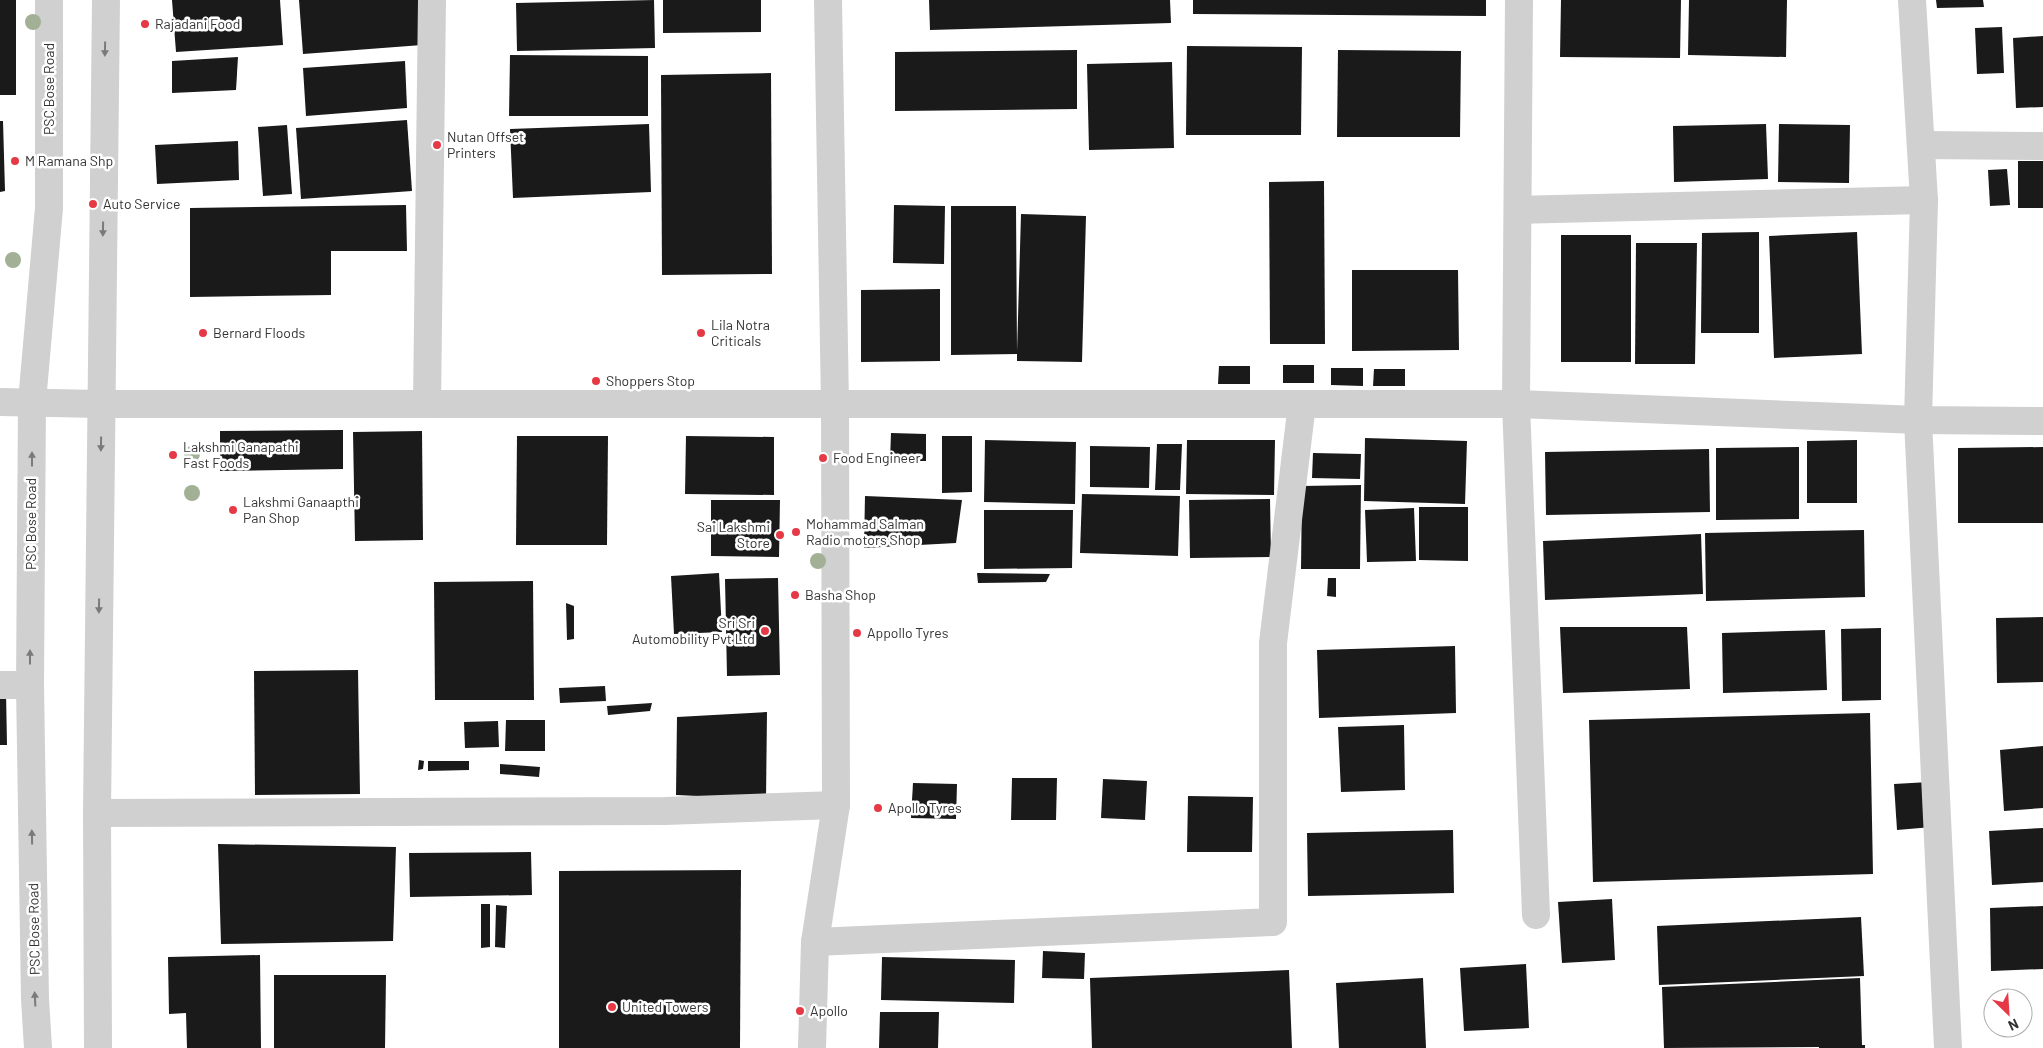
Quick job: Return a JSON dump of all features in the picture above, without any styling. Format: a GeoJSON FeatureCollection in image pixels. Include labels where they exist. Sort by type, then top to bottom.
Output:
{"type":"FeatureCollection","features":[{"type":"Feature","properties":{"kind":"street","name":"PSC Bose Road"},"geometry":{"type":"LineString","coordinates":[[38,1048],[35,999],[30,685],[32,402],[49,208],[49,0]]}},
{"type":"Feature","properties":{"kind":"street"},"geometry":{"type":"LineString","coordinates":[[98,1048],[97,813],[106,0]]}},
{"type":"Feature","properties":{"kind":"street"},"geometry":{"type":"LineString","coordinates":[[427,404],[432,0]]}},
{"type":"Feature","properties":{"kind":"street"},"geometry":{"type":"LineString","coordinates":[[812,1048],[815,942],[836,805],[835,404],[828,0]]}},
{"type":"Feature","properties":{"kind":"street"},"geometry":{"type":"LineString","coordinates":[[1519,0],[1516,404],[1536,915]]}},
{"type":"Feature","properties":{"kind":"street"},"geometry":{"type":"LineString","coordinates":[[1912,0],[1924,200],[1918,420],[1948,1048]]}},
{"type":"Feature","properties":{"kind":"street"},"geometry":{"type":"LineString","coordinates":[[1921,145],[2043,146]]}},
{"type":"Feature","properties":{"kind":"street"},"geometry":{"type":"LineString","coordinates":[[1518,210],[1924,200]]}},
{"type":"Feature","properties":{"kind":"street"},"geometry":{"type":"LineString","coordinates":[[0,402],[101,404],[1516,404],[1918,420],[2043,421]]}},
{"type":"Feature","properties":{"kind":"street"},"geometry":{"type":"LineString","coordinates":[[815,942],[1273,922],[1273,643],[1302,404]]}},
{"type":"Feature","properties":{"kind":"street"},"geometry":{"type":"LineString","coordinates":[[0,685],[30,685]]}},
{"type":"Feature","properties":{"kind":"street"},"geometry":{"type":"LineString","coordinates":[[97,813],[655,811],[836,805]]}},
{"type":"Feature","properties":{"kind":"building"},"geometry":{"type":"Polygon","coordinates":[[[0,0],[16,0],[16,95],[0,95],[0,0]]]}},
{"type":"Feature","properties":{"kind":"building"},"geometry":{"type":"Polygon","coordinates":[[[172,0],[280,0],[283,45],[176,52],[172,0]]]}},
{"type":"Feature","properties":{"kind":"building"},"geometry":{"type":"Polygon","coordinates":[[[299,0],[419,0],[422,45],[303,54],[299,0]]]}},
{"type":"Feature","properties":{"kind":"building"},"geometry":{"type":"Polygon","coordinates":[[[654,0],[655,48],[517,51],[516,3],[654,0]]]}},
{"type":"Feature","properties":{"kind":"building"},"geometry":{"type":"Polygon","coordinates":[[[663,0],[761,0],[761,32],[663,33],[663,0]]]}},
{"type":"Feature","properties":{"kind":"building"},"geometry":{"type":"Polygon","coordinates":[[[929,0],[1170,0],[1171,23],[930,30],[929,0]]]}},
{"type":"Feature","properties":{"kind":"building"},"geometry":{"type":"Polygon","coordinates":[[[1193,0],[1486,0],[1486,16],[1193,14],[1193,0]]]}},
{"type":"Feature","properties":{"kind":"building"},"geometry":{"type":"Polygon","coordinates":[[[1561,0],[1681,0],[1680,58],[1560,57],[1561,0]]]}},
{"type":"Feature","properties":{"kind":"building"},"geometry":{"type":"Polygon","coordinates":[[[1689,0],[1787,0],[1786,57],[1688,55],[1689,0]]]}},
{"type":"Feature","properties":{"kind":"building"},"geometry":{"type":"Polygon","coordinates":[[[1936,0],[1983,0],[1984,7],[1937,8],[1936,0]]]}},
{"type":"Feature","properties":{"kind":"building"},"geometry":{"type":"Polygon","coordinates":[[[2002,27],[2004,73],[1977,74],[1975,28],[2002,27]]]}},
{"type":"Feature","properties":{"kind":"building"},"geometry":{"type":"Polygon","coordinates":[[[2043,36],[2043,107],[2016,108],[2013,38],[2043,36]]]}},
{"type":"Feature","properties":{"kind":"building"},"geometry":{"type":"Polygon","coordinates":[[[1187,46],[1302,47],[1301,135],[1186,135],[1187,46]]]}},
{"type":"Feature","properties":{"kind":"building"},"geometry":{"type":"Polygon","coordinates":[[[1077,50],[1077,109],[895,111],[895,52],[1077,50]]]}},
{"type":"Feature","properties":{"kind":"building"},"geometry":{"type":"Polygon","coordinates":[[[1338,50],[1461,51],[1460,137],[1337,137],[1338,50]]]}},
{"type":"Feature","properties":{"kind":"building"},"geometry":{"type":"Polygon","coordinates":[[[510,55],[648,56],[648,116],[509,116],[510,55]]]}},
{"type":"Feature","properties":{"kind":"building"},"geometry":{"type":"Polygon","coordinates":[[[238,57],[236,90],[172,93],[172,61],[238,57]]]}},
{"type":"Feature","properties":{"kind":"building"},"geometry":{"type":"Polygon","coordinates":[[[405,61],[407,108],[306,116],[303,68],[405,61]]]}},
{"type":"Feature","properties":{"kind":"building"},"geometry":{"type":"Polygon","coordinates":[[[1172,62],[1174,148],[1089,150],[1087,64],[1172,62]]]}},
{"type":"Feature","properties":{"kind":"building"},"geometry":{"type":"Polygon","coordinates":[[[771,73],[772,274],[662,275],[661,75],[771,73]]]}},
{"type":"Feature","properties":{"kind":"building"},"geometry":{"type":"Polygon","coordinates":[[[407,120],[412,191],[301,199],[296,128],[407,120]]]}},
{"type":"Feature","properties":{"kind":"building"},"geometry":{"type":"Polygon","coordinates":[[[0,121],[3,121],[5,191],[0,192],[0,121]]]}},
{"type":"Feature","properties":{"kind":"building"},"geometry":{"type":"Polygon","coordinates":[[[649,124],[651,192],[513,198],[510,129],[649,124]]]}},
{"type":"Feature","properties":{"kind":"building"},"geometry":{"type":"Polygon","coordinates":[[[1766,124],[1768,179],[1674,182],[1673,126],[1766,124]]]}},
{"type":"Feature","properties":{"kind":"building"},"geometry":{"type":"Polygon","coordinates":[[[1779,124],[1850,125],[1849,183],[1778,182],[1779,124]]]}},
{"type":"Feature","properties":{"kind":"building"},"geometry":{"type":"Polygon","coordinates":[[[287,125],[292,194],[263,196],[258,127],[287,125]]]}},
{"type":"Feature","properties":{"kind":"building"},"geometry":{"type":"Polygon","coordinates":[[[238,141],[239,180],[157,184],[155,145],[238,141]]]}},
{"type":"Feature","properties":{"kind":"building"},"geometry":{"type":"Polygon","coordinates":[[[2018,161],[2043,161],[2043,208],[2018,208],[2018,161]]]}},
{"type":"Feature","properties":{"kind":"building"},"geometry":{"type":"Polygon","coordinates":[[[2007,169],[2010,205],[1990,206],[1988,170],[2007,169]]]}},
{"type":"Feature","properties":{"kind":"building"},"geometry":{"type":"Polygon","coordinates":[[[1324,181],[1325,344],[1270,344],[1269,182],[1324,181]]]}},
{"type":"Feature","properties":{"kind":"building"},"geometry":{"type":"Polygon","coordinates":[[[406,205],[407,251],[331,251],[331,295],[190,297],[190,208],[406,205]]]}},
{"type":"Feature","properties":{"kind":"building"},"geometry":{"type":"Polygon","coordinates":[[[894,205],[945,206],[944,264],[893,263],[894,205]]]}},
{"type":"Feature","properties":{"kind":"building"},"geometry":{"type":"Polygon","coordinates":[[[951,206],[1016,206],[1017,352],[1021,214],[1086,216],[1082,362],[1017,361],[1017,354],[951,355],[951,206]]]}},
{"type":"Feature","properties":{"kind":"building"},"geometry":{"type":"Polygon","coordinates":[[[1759,232],[1759,333],[1701,333],[1702,233],[1759,232]]]}},
{"type":"Feature","properties":{"kind":"building"},"geometry":{"type":"Polygon","coordinates":[[[1857,232],[1862,354],[1774,358],[1769,236],[1857,232]]]}},
{"type":"Feature","properties":{"kind":"building"},"geometry":{"type":"Polygon","coordinates":[[[1561,235],[1631,235],[1631,362],[1561,362],[1561,235]]]}},
{"type":"Feature","properties":{"kind":"building"},"geometry":{"type":"Polygon","coordinates":[[[1636,243],[1697,243],[1695,364],[1635,364],[1636,243]]]}},
{"type":"Feature","properties":{"kind":"building"},"geometry":{"type":"Polygon","coordinates":[[[1352,270],[1458,270],[1459,350],[1352,351],[1352,270]]]}},
{"type":"Feature","properties":{"kind":"building"},"geometry":{"type":"Polygon","coordinates":[[[940,289],[940,361],[861,362],[861,290],[940,289]]]}},
{"type":"Feature","properties":{"kind":"building"},"geometry":{"type":"Polygon","coordinates":[[[1283,365],[1314,365],[1314,383],[1283,383],[1283,365]]]}},
{"type":"Feature","properties":{"kind":"building"},"geometry":{"type":"Polygon","coordinates":[[[1219,366],[1250,366],[1250,384],[1218,384],[1219,366]]]}},
{"type":"Feature","properties":{"kind":"building"},"geometry":{"type":"Polygon","coordinates":[[[1331,368],[1363,368],[1363,386],[1331,385],[1331,368]]]}},
{"type":"Feature","properties":{"kind":"building"},"geometry":{"type":"Polygon","coordinates":[[[1374,369],[1405,369],[1405,386],[1373,386],[1374,369]]]}},
{"type":"Feature","properties":{"kind":"building"},"geometry":{"type":"Polygon","coordinates":[[[343,430],[343,469],[220,471],[220,431],[343,430]]]}},
{"type":"Feature","properties":{"kind":"building"},"geometry":{"type":"Polygon","coordinates":[[[422,431],[423,540],[355,541],[353,432],[422,431]]]}},
{"type":"Feature","properties":{"kind":"building"},"geometry":{"type":"Polygon","coordinates":[[[891,433],[926,434],[926,461],[890,461],[891,433]]]}},
{"type":"Feature","properties":{"kind":"building"},"geometry":{"type":"Polygon","coordinates":[[[517,436],[608,436],[607,545],[516,545],[517,436]]]}},
{"type":"Feature","properties":{"kind":"building"},"geometry":{"type":"Polygon","coordinates":[[[686,436],[774,437],[774,495],[685,494],[686,436]]]}},
{"type":"Feature","properties":{"kind":"building"},"geometry":{"type":"Polygon","coordinates":[[[942,436],[972,436],[972,492],[942,493],[942,436]]]}},
{"type":"Feature","properties":{"kind":"building"},"geometry":{"type":"Polygon","coordinates":[[[1365,438],[1467,441],[1465,504],[1364,501],[1365,438]]]}},
{"type":"Feature","properties":{"kind":"building"},"geometry":{"type":"Polygon","coordinates":[[[985,440],[1076,442],[1075,504],[984,502],[985,440]]]}},
{"type":"Feature","properties":{"kind":"building"},"geometry":{"type":"Polygon","coordinates":[[[1187,440],[1275,440],[1274,495],[1186,494],[1187,440]]]}},
{"type":"Feature","properties":{"kind":"building"},"geometry":{"type":"Polygon","coordinates":[[[1857,440],[1857,503],[1807,503],[1807,441],[1857,440]]]}},
{"type":"Feature","properties":{"kind":"building"},"geometry":{"type":"Polygon","coordinates":[[[1157,444],[1182,444],[1180,490],[1155,490],[1157,444]]]}},
{"type":"Feature","properties":{"kind":"building"},"geometry":{"type":"Polygon","coordinates":[[[1090,446],[1150,447],[1149,488],[1090,487],[1090,446]]]}},
{"type":"Feature","properties":{"kind":"building"},"geometry":{"type":"Polygon","coordinates":[[[1799,447],[1799,519],[1716,520],[1716,448],[1799,447]]]}},
{"type":"Feature","properties":{"kind":"building"},"geometry":{"type":"Polygon","coordinates":[[[2043,447],[2043,523],[1958,523],[1958,448],[2043,447]]]}},
{"type":"Feature","properties":{"kind":"building"},"geometry":{"type":"Polygon","coordinates":[[[1709,449],[1710,512],[1546,515],[1545,452],[1709,449]]]}},
{"type":"Feature","properties":{"kind":"building"},"geometry":{"type":"Polygon","coordinates":[[[1313,453],[1361,454],[1360,479],[1312,478],[1313,453]]]}},
{"type":"Feature","properties":{"kind":"building"},"geometry":{"type":"Polygon","coordinates":[[[1361,485],[1360,569],[1301,569],[1302,486],[1361,485]]]}},
{"type":"Feature","properties":{"kind":"building"},"geometry":{"type":"Polygon","coordinates":[[[1082,494],[1180,496],[1178,556],[1080,553],[1082,494]]]}},
{"type":"Feature","properties":{"kind":"building"},"geometry":{"type":"Polygon","coordinates":[[[865,496],[962,500],[956,543],[864,548],[865,496]]]}},
{"type":"Feature","properties":{"kind":"building"},"geometry":{"type":"Polygon","coordinates":[[[1270,499],[1271,557],[1190,558],[1189,500],[1270,499]]]}},
{"type":"Feature","properties":{"kind":"building"},"geometry":{"type":"Polygon","coordinates":[[[711,500],[780,500],[779,557],[711,556],[711,500]]]}},
{"type":"Feature","properties":{"kind":"building"},"geometry":{"type":"Polygon","coordinates":[[[1419,507],[1468,507],[1468,561],[1419,560],[1419,507]]]}},
{"type":"Feature","properties":{"kind":"building"},"geometry":{"type":"Polygon","coordinates":[[[1414,508],[1416,561],[1367,562],[1365,510],[1414,508]]]}},
{"type":"Feature","properties":{"kind":"building"},"geometry":{"type":"Polygon","coordinates":[[[984,510],[1073,510],[1072,568],[984,569],[984,510]]]}},
{"type":"Feature","properties":{"kind":"building"},"geometry":{"type":"Polygon","coordinates":[[[1864,530],[1865,597],[1706,601],[1705,533],[1864,530]]]}},
{"type":"Feature","properties":{"kind":"building"},"geometry":{"type":"Polygon","coordinates":[[[1701,534],[1703,594],[1545,600],[1543,541],[1701,534]]]}},
{"type":"Feature","properties":{"kind":"building"},"geometry":{"type":"Polygon","coordinates":[[[719,573],[722,632],[674,634],[671,576],[719,573]]]}},
{"type":"Feature","properties":{"kind":"building"},"geometry":{"type":"Polygon","coordinates":[[[977,573],[1050,574],[1046,582],[978,583],[977,573]]]}},
{"type":"Feature","properties":{"kind":"building"},"geometry":{"type":"Polygon","coordinates":[[[778,578],[780,675],[727,676],[725,579],[778,578]]]}},
{"type":"Feature","properties":{"kind":"building"},"geometry":{"type":"Polygon","coordinates":[[[1328,578],[1336,578],[1336,597],[1327,596],[1328,578]]]}},
{"type":"Feature","properties":{"kind":"building"},"geometry":{"type":"Polygon","coordinates":[[[533,581],[534,700],[435,700],[434,582],[533,581]]]}},
{"type":"Feature","properties":{"kind":"building"},"geometry":{"type":"Polygon","coordinates":[[[566,603],[574,606],[574,639],[567,640],[566,603]]]}},
{"type":"Feature","properties":{"kind":"building"},"geometry":{"type":"Polygon","coordinates":[[[2043,617],[2043,682],[1997,683],[1996,618],[2043,617]]]}},
{"type":"Feature","properties":{"kind":"building"},"geometry":{"type":"Polygon","coordinates":[[[1560,627],[1687,627],[1690,689],[1563,693],[1560,627]]]}},
{"type":"Feature","properties":{"kind":"building"},"geometry":{"type":"Polygon","coordinates":[[[1881,628],[1881,700],[1842,701],[1841,629],[1881,628]]]}},
{"type":"Feature","properties":{"kind":"building"},"geometry":{"type":"Polygon","coordinates":[[[1825,630],[1827,690],[1723,693],[1722,633],[1825,630]]]}},
{"type":"Feature","properties":{"kind":"building"},"geometry":{"type":"Polygon","coordinates":[[[1455,646],[1456,713],[1319,718],[1317,650],[1455,646]]]}},
{"type":"Feature","properties":{"kind":"building"},"geometry":{"type":"Polygon","coordinates":[[[358,670],[360,794],[255,795],[254,671],[358,670]]]}},
{"type":"Feature","properties":{"kind":"building"},"geometry":{"type":"Polygon","coordinates":[[[605,686],[606,701],[560,703],[559,688],[605,686]]]}},
{"type":"Feature","properties":{"kind":"building"},"geometry":{"type":"Polygon","coordinates":[[[0,692],[6,692],[7,745],[0,745],[0,692]]]}},
{"type":"Feature","properties":{"kind":"building"},"geometry":{"type":"Polygon","coordinates":[[[652,703],[650,711],[608,715],[607,706],[652,703]]]}},
{"type":"Feature","properties":{"kind":"building"},"geometry":{"type":"Polygon","coordinates":[[[767,712],[766,799],[676,795],[677,717],[767,712]]]}},
{"type":"Feature","properties":{"kind":"building"},"geometry":{"type":"Polygon","coordinates":[[[1870,713],[1873,874],[1593,882],[1589,720],[1870,713]]]}},
{"type":"Feature","properties":{"kind":"building"},"geometry":{"type":"Polygon","coordinates":[[[506,720],[545,720],[545,751],[505,751],[506,720]]]}},
{"type":"Feature","properties":{"kind":"building"},"geometry":{"type":"Polygon","coordinates":[[[498,721],[499,747],[465,748],[464,722],[498,721]]]}},
{"type":"Feature","properties":{"kind":"building"},"geometry":{"type":"Polygon","coordinates":[[[1404,725],[1405,790],[1341,792],[1338,727],[1404,725]]]}},
{"type":"Feature","properties":{"kind":"building"},"geometry":{"type":"Polygon","coordinates":[[[2043,746],[2043,808],[2004,811],[2000,750],[2043,746]]]}},
{"type":"Feature","properties":{"kind":"building"},"geometry":{"type":"Polygon","coordinates":[[[419,760],[424,761],[423,769],[418,770],[419,760]]]}},
{"type":"Feature","properties":{"kind":"building"},"geometry":{"type":"Polygon","coordinates":[[[428,761],[469,761],[469,770],[428,771],[428,761]]]}},
{"type":"Feature","properties":{"kind":"building"},"geometry":{"type":"Polygon","coordinates":[[[500,764],[540,767],[539,777],[500,774],[500,764]]]}},
{"type":"Feature","properties":{"kind":"building"},"geometry":{"type":"Polygon","coordinates":[[[1012,778],[1057,778],[1056,820],[1011,820],[1012,778]]]}},
{"type":"Feature","properties":{"kind":"building"},"geometry":{"type":"Polygon","coordinates":[[[1103,779],[1147,781],[1145,820],[1101,818],[1103,779]]]}},
{"type":"Feature","properties":{"kind":"building"},"geometry":{"type":"Polygon","coordinates":[[[1929,782],[1932,827],[1897,830],[1894,784],[1929,782]]]}},
{"type":"Feature","properties":{"kind":"building"},"geometry":{"type":"Polygon","coordinates":[[[913,783],[957,784],[956,819],[911,818],[913,783]]]}},
{"type":"Feature","properties":{"kind":"building"},"geometry":{"type":"Polygon","coordinates":[[[1188,796],[1253,797],[1252,852],[1187,852],[1188,796]]]}},
{"type":"Feature","properties":{"kind":"building"},"geometry":{"type":"Polygon","coordinates":[[[2043,828],[2043,882],[1992,885],[1989,831],[2043,828]]]}},
{"type":"Feature","properties":{"kind":"building"},"geometry":{"type":"Polygon","coordinates":[[[1453,830],[1454,893],[1308,896],[1307,833],[1453,830]]]}},
{"type":"Feature","properties":{"kind":"building"},"geometry":{"type":"Polygon","coordinates":[[[218,844],[396,847],[393,941],[221,944],[218,844]]]}},
{"type":"Feature","properties":{"kind":"building"},"geometry":{"type":"Polygon","coordinates":[[[531,852],[532,895],[410,897],[409,853],[531,852]]]}},
{"type":"Feature","properties":{"kind":"building"},"geometry":{"type":"Polygon","coordinates":[[[741,870],[740,1048],[559,1048],[559,871],[741,870]]]}},
{"type":"Feature","properties":{"kind":"building"},"geometry":{"type":"Polygon","coordinates":[[[1612,899],[1615,960],[1562,963],[1558,902],[1612,899]]]}},
{"type":"Feature","properties":{"kind":"building"},"geometry":{"type":"Polygon","coordinates":[[[481,904],[490,904],[490,947],[481,948],[481,904]]]}},
{"type":"Feature","properties":{"kind":"building"},"geometry":{"type":"Polygon","coordinates":[[[496,905],[507,906],[505,948],[495,947],[496,905]]]}},
{"type":"Feature","properties":{"kind":"building"},"geometry":{"type":"Polygon","coordinates":[[[2043,906],[2043,969],[1991,971],[1990,908],[2043,906]]]}},
{"type":"Feature","properties":{"kind":"building"},"geometry":{"type":"Polygon","coordinates":[[[1861,917],[1864,976],[1659,985],[1657,926],[1861,917]]]}},
{"type":"Feature","properties":{"kind":"building"},"geometry":{"type":"Polygon","coordinates":[[[1043,951],[1085,953],[1084,979],[1042,978],[1043,951]]]}},
{"type":"Feature","properties":{"kind":"building"},"geometry":{"type":"Polygon","coordinates":[[[260,955],[261,1048],[187,1048],[186,1013],[169,1014],[168,957],[260,955]]]}},
{"type":"Feature","properties":{"kind":"building"},"geometry":{"type":"Polygon","coordinates":[[[882,957],[1015,960],[1014,1003],[881,1000],[882,957]]]}},
{"type":"Feature","properties":{"kind":"building"},"geometry":{"type":"Polygon","coordinates":[[[1526,964],[1529,1028],[1464,1031],[1460,968],[1526,964]]]}},
{"type":"Feature","properties":{"kind":"building"},"geometry":{"type":"Polygon","coordinates":[[[1289,970],[1292,1048],[1092,1048],[1090,978],[1289,970]]]}},
{"type":"Feature","properties":{"kind":"building"},"geometry":{"type":"Polygon","coordinates":[[[274,975],[386,975],[385,1048],[274,1048],[274,975]]]}},
{"type":"Feature","properties":{"kind":"building"},"geometry":{"type":"Polygon","coordinates":[[[1423,978],[1426,1048],[1339,1048],[1336,983],[1423,978]]]}},
{"type":"Feature","properties":{"kind":"building"},"geometry":{"type":"Polygon","coordinates":[[[1860,978],[1862,1045],[1865,1045],[1865,1048],[1664,1048],[1662,987],[1860,978]]]}},
{"type":"Feature","properties":{"kind":"building"},"geometry":{"type":"Polygon","coordinates":[[[880,1012],[939,1012],[938,1048],[879,1048],[880,1012]]]}},
{"type":"Feature","properties":{"kind":"place","name":"Rajadani Food"},"geometry":{"type":"Point","coordinates":[145,24]}},
{"type":"Feature","properties":{"kind":"place","name":"Nutan Offset Printers"},"geometry":{"type":"Point","coordinates":[437,145]}},
{"type":"Feature","properties":{"kind":"place","name":"M Ramana Shp"},"geometry":{"type":"Point","coordinates":[15,161]}},
{"type":"Feature","properties":{"kind":"place","name":"Auto Service"},"geometry":{"type":"Point","coordinates":[93,204]}},
{"type":"Feature","properties":{"kind":"place","name":"Bernard Floods"},"geometry":{"type":"Point","coordinates":[203,333]}},
{"type":"Feature","properties":{"kind":"place","name":"Lila Notra Criticals"},"geometry":{"type":"Point","coordinates":[701,333]}},
{"type":"Feature","properties":{"kind":"place","name":"Shoppers Stop"},"geometry":{"type":"Point","coordinates":[596,381]}},
{"type":"Feature","properties":{"kind":"place","name":"Lakshmi Ganapathi Fast Foods"},"geometry":{"type":"Point","coordinates":[173,455]}},
{"type":"Feature","properties":{"kind":"place","name":"Food Engineer"},"geometry":{"type":"Point","coordinates":[823,458]}},
{"type":"Feature","properties":{"kind":"place","name":"Lakshmi Ganaapthi Pan Shop"},"geometry":{"type":"Point","coordinates":[233,510]}},
{"type":"Feature","properties":{"kind":"place","name":"Mohammad Salman Radio motors Shop"},"geometry":{"type":"Point","coordinates":[796,532]}},
{"type":"Feature","properties":{"kind":"place","name":"Sai Lakshmi Store"},"geometry":{"type":"Point","coordinates":[780,535]}},
{"type":"Feature","properties":{"kind":"place","name":"Basha Shop"},"geometry":{"type":"Point","coordinates":[795,595]}},
{"type":"Feature","properties":{"kind":"place","name":"Sri Sri Automobility Pvt Ltd"},"geometry":{"type":"Point","coordinates":[765,631]}},
{"type":"Feature","properties":{"kind":"place","name":"Appollo Tyres"},"geometry":{"type":"Point","coordinates":[857,633]}},
{"type":"Feature","properties":{"kind":"place","name":"Apollo Tyres"},"geometry":{"type":"Point","coordinates":[878,808]}},
{"type":"Feature","properties":{"kind":"place","name":"United Towers"},"geometry":{"type":"Point","coordinates":[612,1007]}},
{"type":"Feature","properties":{"kind":"place","name":"Apollo"},"geometry":{"type":"Point","coordinates":[800,1011]}}]}
